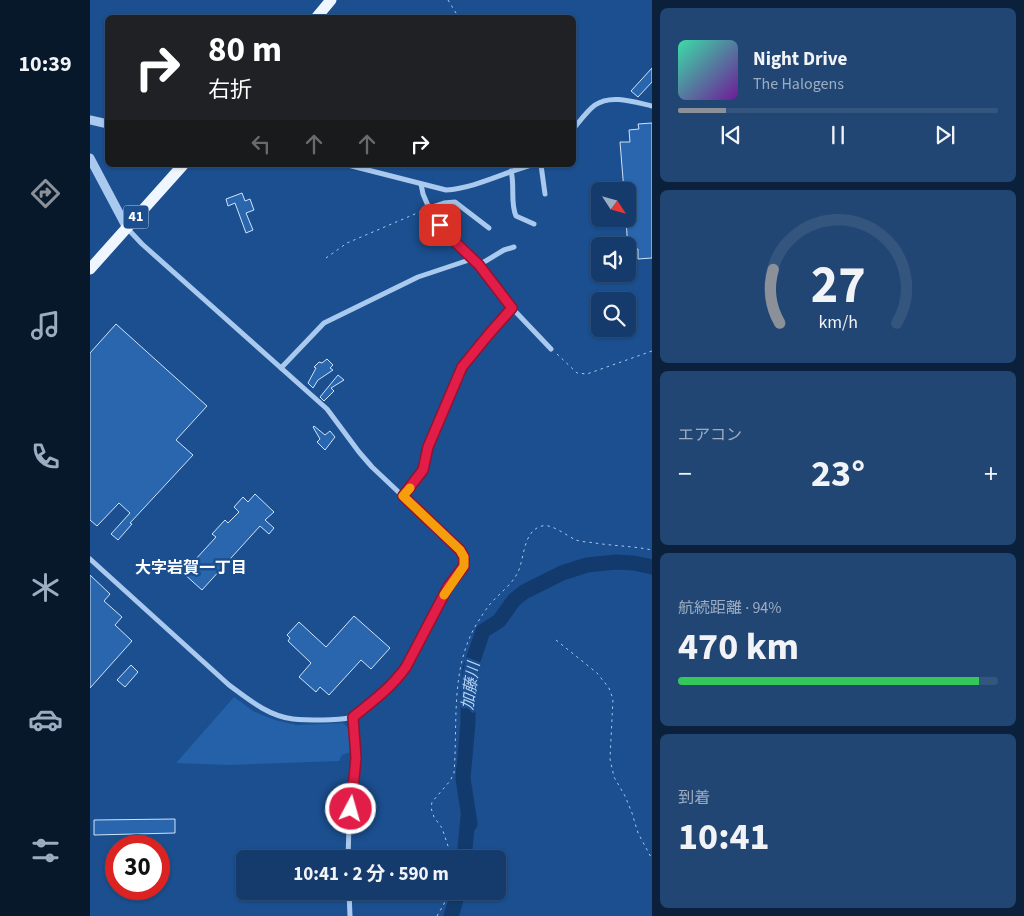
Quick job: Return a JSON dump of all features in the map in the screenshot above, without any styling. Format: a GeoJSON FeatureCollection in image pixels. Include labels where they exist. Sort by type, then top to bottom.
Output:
{"type":"FeatureCollection","features":[{"type":"Feature","properties":{"kind":"main road"},"geometry":{"type":"LineString","coordinates":[[318,15],[331,0]]}},
{"type":"Feature","properties":{"kind":"main road","name":"41"},"geometry":{"type":"LineString","coordinates":[[90,269],[181,167]]}},
{"type":"Feature","properties":{"kind":"street"},"geometry":{"type":"LineString","coordinates":[[576,126],[594,106],[603,100],[620,100],[652,106]]}},
{"type":"Feature","properties":{"kind":"street"},"geometry":{"type":"LineString","coordinates":[[90,120],[105,123]]}},
{"type":"Feature","properties":{"kind":"street"},"geometry":{"type":"LineString","coordinates":[[90,158],[127,228],[142,244],[327,409],[368,462],[460,550],[464,557],[464,566],[448,587],[406,667],[399,676],[353,717],[332,720],[291,719],[256,704],[229,685],[90,559]]}},
{"type":"Feature","properties":{"kind":"street"},"geometry":{"type":"LineString","coordinates":[[356,167],[446,190],[470,186],[523,167]]}},
{"type":"Feature","properties":{"kind":"street"},"geometry":{"type":"LineString","coordinates":[[541,167],[545,194]]}},
{"type":"Feature","properties":{"kind":"street"},"geometry":{"type":"LineString","coordinates":[[511,170],[514,180],[513,210],[516,216],[534,224]]}},
{"type":"Feature","properties":{"kind":"street"},"geometry":{"type":"LineString","coordinates":[[421,184],[429,208],[440,225],[479,265],[512,308],[551,349]]}},
{"type":"Feature","properties":{"kind":"street"},"geometry":{"type":"LineString","coordinates":[[429,208],[455,202],[489,228]]}},
{"type":"Feature","properties":{"kind":"street"},"geometry":{"type":"LineString","coordinates":[[479,265],[504,250],[514,247]]}},
{"type":"Feature","properties":{"kind":"street"},"geometry":{"type":"LineString","coordinates":[[280,368],[324,323],[418,277],[472,259]]}},
{"type":"Feature","properties":{"kind":"street"},"geometry":{"type":"LineString","coordinates":[[403,496],[423,470],[428,447],[462,367],[512,308]]}},
{"type":"Feature","properties":{"kind":"street"},"geometry":{"type":"LineString","coordinates":[[348,850],[356,758],[353,717]]}},
{"type":"Feature","properties":{"kind":"street"},"geometry":{"type":"LineString","coordinates":[[349,900],[350,916]]}},
{"type":"Feature","properties":{"kind":"path"},"geometry":{"type":"LineString","coordinates":[[448,0],[456,15]]}},
{"type":"Feature","properties":{"kind":"path"},"geometry":{"type":"LineString","coordinates":[[326,258],[347,243],[429,208]]}},
{"type":"Feature","properties":{"kind":"path"},"geometry":{"type":"LineString","coordinates":[[551,349],[567,365],[581,374],[596,372],[652,352]]}},
{"type":"Feature","properties":{"kind":"path"},"geometry":{"type":"LineString","coordinates":[[449,850],[442,828],[434,817],[431,808],[432,802],[450,781],[454,773],[458,681],[461,662],[467,642],[477,623],[490,604],[517,574],[530,534],[544,525],[578,541],[636,546],[652,550]]}},
{"type":"Feature","properties":{"kind":"path"},"geometry":{"type":"LineString","coordinates":[[556,640],[597,673],[609,688],[613,699],[610,758],[614,777],[625,796],[638,833],[652,859]]}},
{"type":"Feature","properties":{"kind":"path"},"geometry":{"type":"LineString","coordinates":[[437,916],[445,900]]}},
{"type":"Feature","properties":{"kind":"shaded area"},"geometry":{"type":"Polygon","coordinates":[[[234,697],[253,711],[275,720],[297,725],[343,723],[348,728],[351,752],[342,755],[339,761],[228,765],[176,763],[234,697]]]}},
{"type":"Feature","properties":{"kind":"building"},"geometry":{"type":"Polygon","coordinates":[[[652,68],[652,82],[638,97],[631,91],[652,68]]]}},
{"type":"Feature","properties":{"kind":"building"},"geometry":{"type":"Polygon","coordinates":[[[652,123],[652,258],[638,259],[636,237],[627,237],[627,228],[636,228],[636,182],[623,182],[620,142],[630,142],[629,130],[639,129],[638,124],[652,123]]]}},
{"type":"Feature","properties":{"kind":"building"},"geometry":{"type":"Polygon","coordinates":[[[242,193],[245,201],[250,199],[254,210],[246,213],[253,230],[246,233],[235,203],[228,206],[226,199],[242,193]]]}},
{"type":"Feature","properties":{"kind":"building"},"geometry":{"type":"Polygon","coordinates":[[[116,324],[207,406],[176,440],[193,455],[130,523],[132,524],[118,540],[111,534],[130,513],[119,503],[97,526],[90,520],[90,353],[116,324]]]}},
{"type":"Feature","properties":{"kind":"building"},"geometry":{"type":"Polygon","coordinates":[[[327,359],[333,365],[330,368],[333,370],[318,380],[313,388],[308,383],[316,368],[314,367],[319,362],[322,363],[327,359]]]}},
{"type":"Feature","properties":{"kind":"building"},"geometry":{"type":"Polygon","coordinates":[[[338,375],[344,380],[331,388],[334,391],[324,401],[320,397],[338,375]]]}},
{"type":"Feature","properties":{"kind":"building"},"geometry":{"type":"Polygon","coordinates":[[[314,426],[325,435],[330,431],[335,437],[325,450],[317,442],[320,439],[314,426]]]}},
{"type":"Feature","properties":{"kind":"building"},"geometry":{"type":"Polygon","coordinates":[[[255,494],[274,512],[265,520],[274,528],[269,534],[260,526],[202,590],[183,573],[216,537],[212,534],[225,520],[228,523],[239,512],[234,507],[243,497],[248,502],[255,494]]]}},
{"type":"Feature","properties":{"kind":"building"},"geometry":{"type":"Polygon","coordinates":[[[90,575],[110,594],[104,601],[122,617],[115,625],[132,641],[90,688],[90,575]]]}},
{"type":"Feature","properties":{"kind":"building"},"geometry":{"type":"Polygon","coordinates":[[[354,616],[390,648],[371,669],[361,660],[329,695],[320,687],[316,692],[299,677],[311,663],[288,641],[290,638],[287,635],[299,622],[326,647],[354,616]]]}},
{"type":"Feature","properties":{"kind":"building"},"geometry":{"type":"Polygon","coordinates":[[[131,665],[138,672],[125,687],[117,680],[131,665]]]}},
{"type":"Feature","properties":{"kind":"building"},"geometry":{"type":"Polygon","coordinates":[[[175,819],[175,833],[94,835],[94,820],[175,819]]]}},
{"type":"Feature","properties":{"kind":"waterway","name":"加藤川"},"geometry":{"type":"LineString","coordinates":[[465,850],[468,817],[470,824],[463,778],[468,723],[468,693],[470,669],[483,631],[499,621],[514,600],[524,592],[562,573],[587,565],[616,562],[652,567]]}},
{"type":"Feature","properties":{"kind":"waterway","name":"加藤川"},"geometry":{"type":"LineString","coordinates":[[451,916],[456,900]]}},
{"type":"Feature","properties":{"kind":"slow traffic"},"geometry":{"type":"LineString","coordinates":[[410,488],[403,496],[460,550],[464,557],[464,566],[444,595]]}},
{"type":"Feature","properties":{"kind":"district","name":"大字岩賀一丁目"},"geometry":{"type":"Point","coordinates":[191,568]}},
{"type":"Feature","properties":{"kind":"route"},"geometry":{"type":"LineString","coordinates":[[351,809],[356,758],[353,717],[376,698],[406,667],[448,587],[464,566],[464,557],[460,550],[403,496],[423,470],[428,447],[462,367],[512,308],[479,265],[440,225]]}}]}
